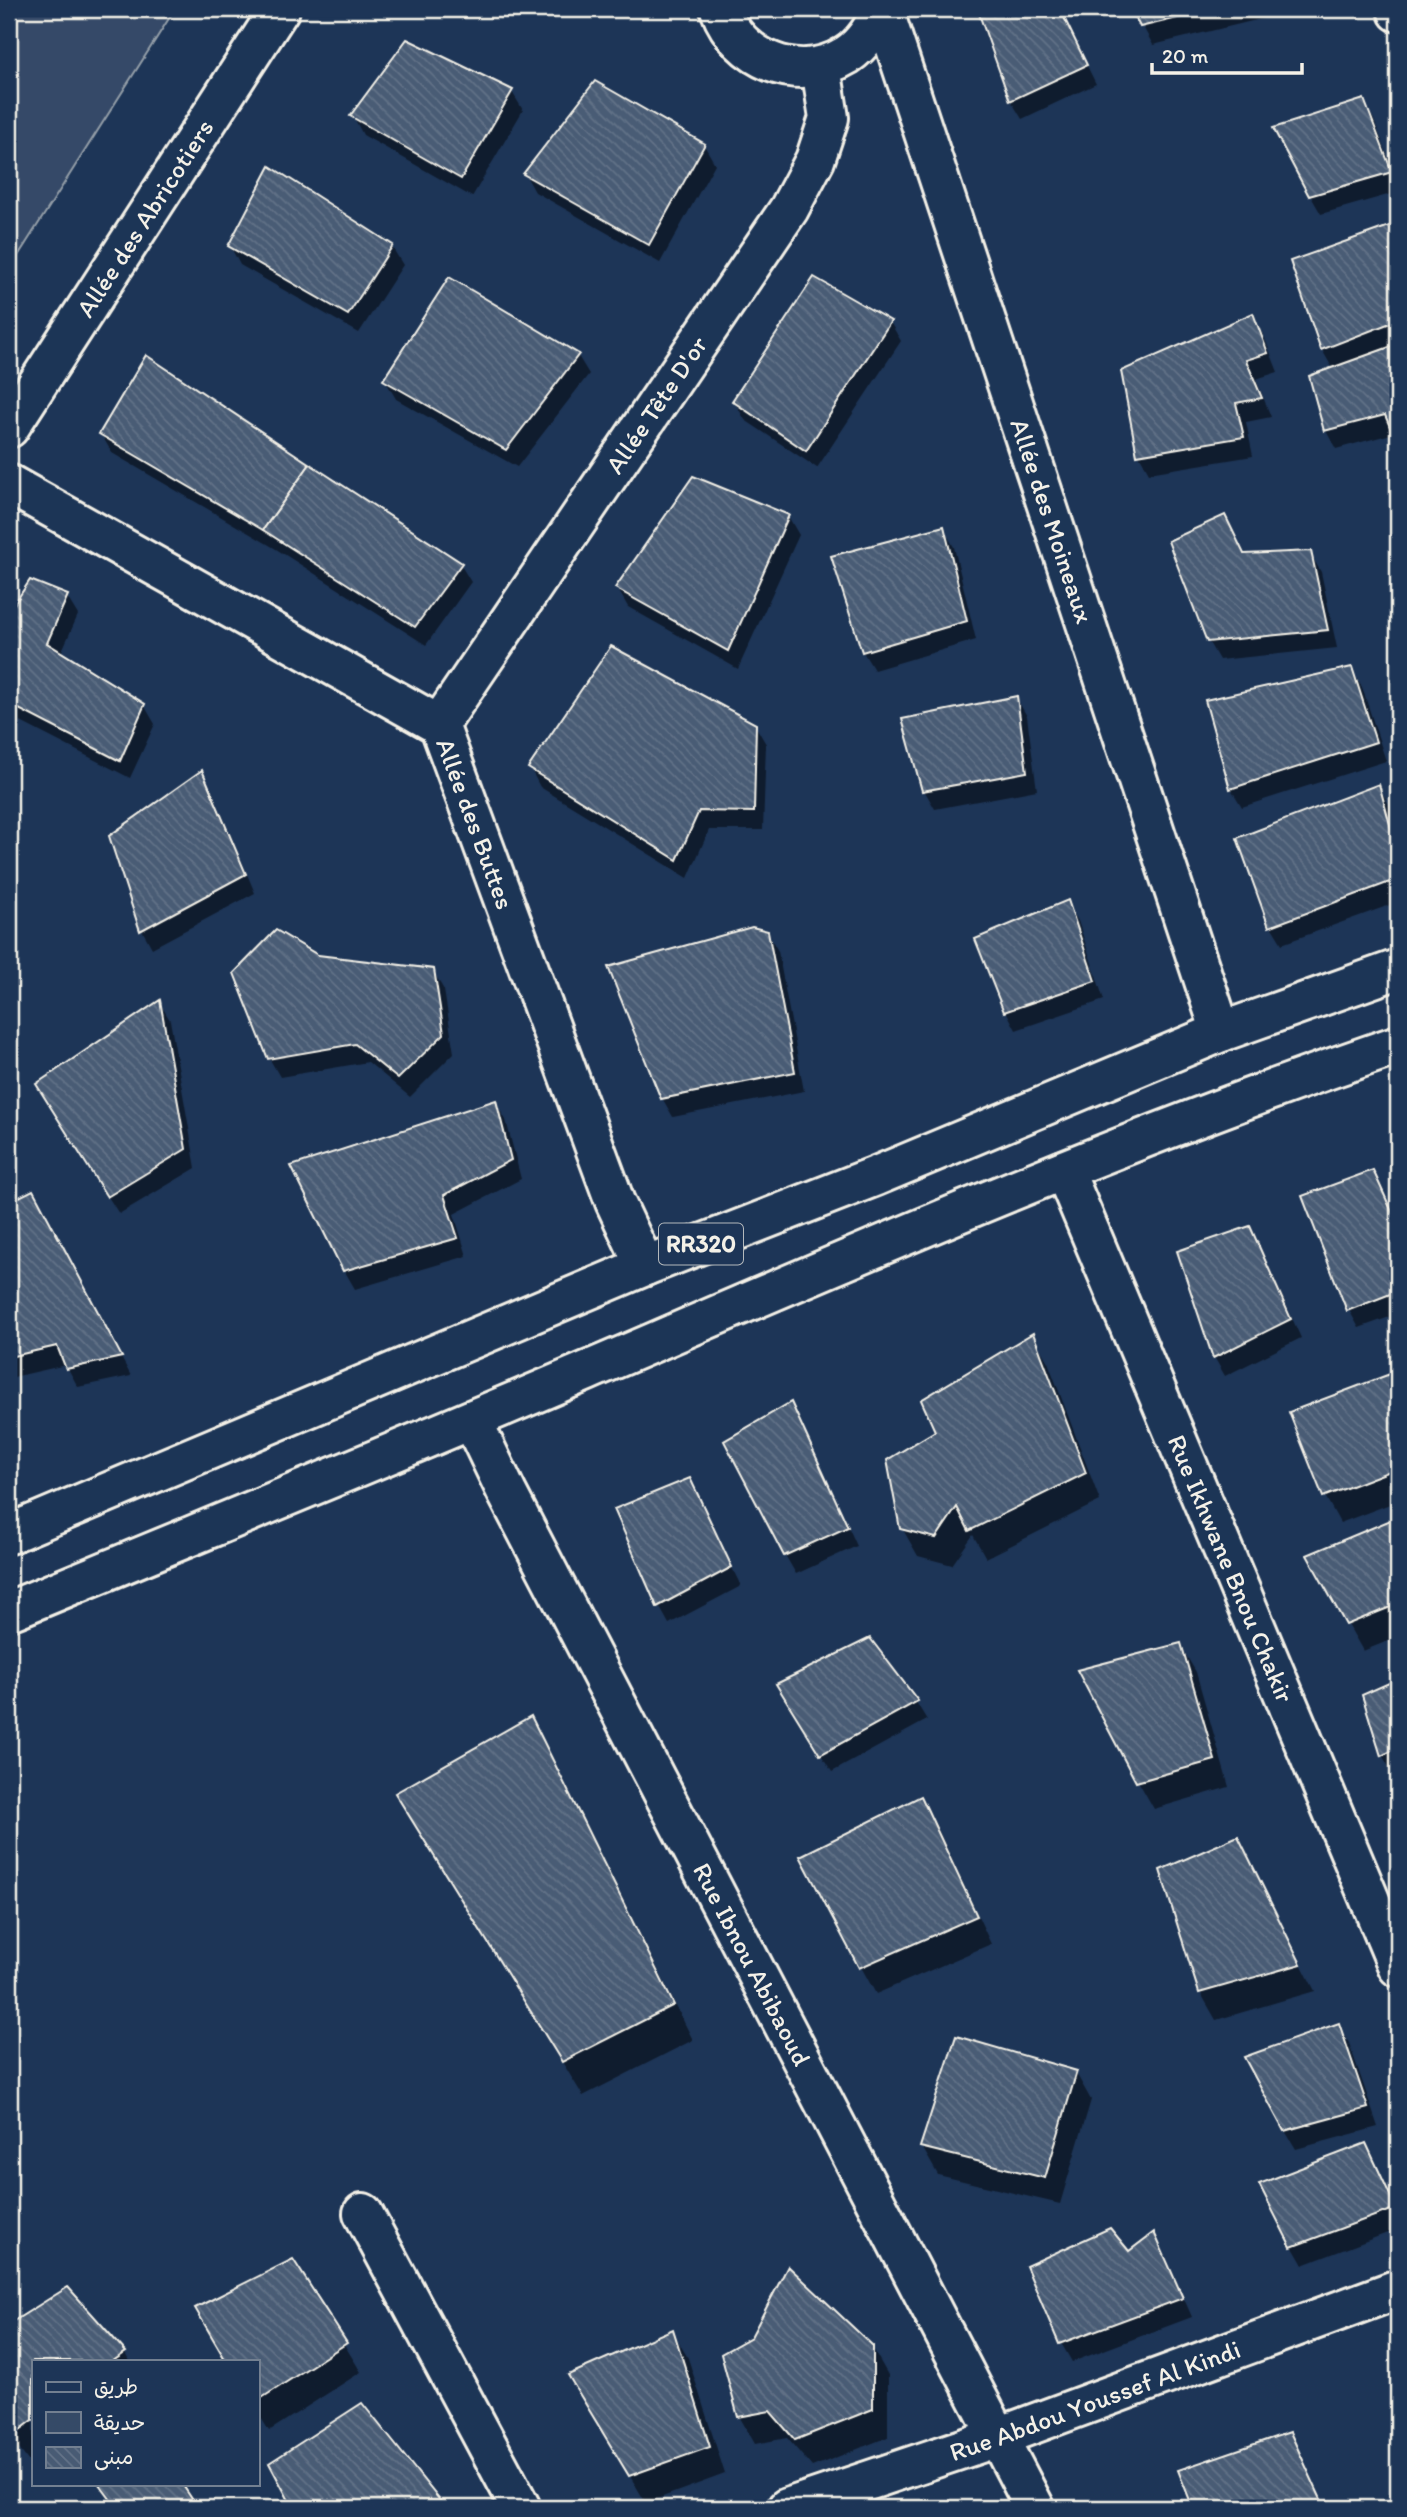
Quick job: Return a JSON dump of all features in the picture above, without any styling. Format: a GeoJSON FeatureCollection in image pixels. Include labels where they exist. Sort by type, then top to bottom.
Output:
{"type":"FeatureCollection","features":[{"type":"Feature","properties":{"kind":"street","name":"Allée des Abricotiers"},"geometry":{"type":"LineString","coordinates":[[9,428],[280,9]]}},
{"type":"Feature","properties":{"kind":"street"},"geometry":{"type":"LineString","coordinates":[[720,9],[726,26],[743,46],[766,61],[793,68],[821,66],[848,54],[869,35],[883,9]]}},
{"type":"Feature","properties":{"kind":"street","name":"Allée des Moineaux"},"geometry":{"type":"LineString","coordinates":[[883,9],[1221,1032]]}},
{"type":"Feature","properties":{"kind":"street","name":"Allée Tête D'or"},"geometry":{"type":"LineString","coordinates":[[439,725],[789,209],[815,160],[829,118],[821,66]]}},
{"type":"Feature","properties":{"kind":"street","name":"Allée des Buttes"},"geometry":{"type":"LineString","coordinates":[[9,484],[439,725],[615,1202],[645,1266]]}},
{"type":"Feature","properties":{"kind":"street","name":"RR320"},"geometry":{"type":"LineString","coordinates":[[9,1534],[645,1266],[876,1176],[1221,1032],[1398,969]]}},
{"type":"Feature","properties":{"kind":"street","name":"RR320"},"geometry":{"type":"LineString","coordinates":[[9,1611],[472,1420],[899,1237],[1270,1088],[1398,1045]]}},
{"type":"Feature","properties":{"kind":"street","name":"Rue Ikhwane Bnou Chakir"},"geometry":{"type":"LineString","coordinates":[[1065,1170],[1398,1967]]}},
{"type":"Feature","properties":{"kind":"street","name":"Rue Ibnou Abibaoud"},"geometry":{"type":"LineString","coordinates":[[472,1420],[1035,2508]]}},
{"type":"Feature","properties":{"kind":"street"},"geometry":{"type":"LineString","coordinates":[[363,2213],[521,2508]]}},
{"type":"Feature","properties":{"kind":"street","name":"Rue Abdou Youssef Al Kindi"},"geometry":{"type":"LineString","coordinates":[[788,2508],[998,2437],[1398,2289]]}},
{"type":"Feature","properties":{"kind":"green space"},"geometry":{"type":"Polygon","coordinates":[[[9,9],[175,9],[9,270],[9,9]]]}},
{"type":"Feature","properties":{"kind":"building"},"geometry":{"type":"Polygon","coordinates":[[[987,9],[1060,9],[1087,65],[1010,101],[979,14],[987,9]]]}},
{"type":"Feature","properties":{"kind":"building"},"geometry":{"type":"Polygon","coordinates":[[[1131,9],[1215,9],[1140,27],[1131,9]]]}},
{"type":"Feature","properties":{"kind":"building"},"geometry":{"type":"Polygon","coordinates":[[[407,39],[513,90],[461,179],[350,116],[407,39]]]}},
{"type":"Feature","properties":{"kind":"building"},"geometry":{"type":"Polygon","coordinates":[[[595,81],[705,144],[649,245],[523,174],[595,81]]]}},
{"type":"Feature","properties":{"kind":"building"},"geometry":{"type":"Polygon","coordinates":[[[1364,99],[1392,172],[1309,196],[1273,128],[1364,99]]]}},
{"type":"Feature","properties":{"kind":"building"},"geometry":{"type":"Polygon","coordinates":[[[270,166],[393,245],[348,315],[228,246],[270,166]]]}},
{"type":"Feature","properties":{"kind":"building"},"geometry":{"type":"Polygon","coordinates":[[[1398,223],[1398,320],[1321,350],[1290,261],[1398,223]]]}},
{"type":"Feature","properties":{"kind":"building"},"geometry":{"type":"Polygon","coordinates":[[[449,277],[579,354],[506,450],[383,380],[449,277]]]}},
{"type":"Feature","properties":{"kind":"building"},"geometry":{"type":"Polygon","coordinates":[[[814,277],[891,321],[806,451],[732,401],[814,277]]]}},
{"type":"Feature","properties":{"kind":"building"},"geometry":{"type":"Polygon","coordinates":[[[1253,313],[1268,353],[1246,360],[1262,398],[1236,403],[1244,437],[1137,455],[1121,371],[1253,313]]]}},
{"type":"Feature","properties":{"kind":"building"},"geometry":{"type":"Polygon","coordinates":[[[1398,344],[1398,446],[1385,415],[1324,431],[1309,376],[1398,344]]]}},
{"type":"Feature","properties":{"kind":"building"},"geometry":{"type":"Polygon","coordinates":[[[146,355],[310,464],[263,530],[99,434],[146,355]]]}},
{"type":"Feature","properties":{"kind":"building"},"geometry":{"type":"Polygon","coordinates":[[[310,464],[462,563],[415,627],[263,530],[310,464]]]}},
{"type":"Feature","properties":{"kind":"building"},"geometry":{"type":"Polygon","coordinates":[[[693,476],[789,515],[728,651],[615,588],[693,476]]]}},
{"type":"Feature","properties":{"kind":"building"},"geometry":{"type":"Polygon","coordinates":[[[1225,515],[1244,554],[1311,551],[1328,630],[1207,642],[1168,541],[1225,515]]]}},
{"type":"Feature","properties":{"kind":"building"},"geometry":{"type":"Polygon","coordinates":[[[944,526],[967,621],[862,652],[831,556],[944,526]]]}},
{"type":"Feature","properties":{"kind":"building"},"geometry":{"type":"Polygon","coordinates":[[[30,580],[68,595],[47,643],[145,704],[120,761],[9,704],[9,612],[30,580]]]}},
{"type":"Feature","properties":{"kind":"building"},"geometry":{"type":"Polygon","coordinates":[[[611,646],[756,724],[754,812],[699,811],[677,860],[528,768],[611,646]]]}},
{"type":"Feature","properties":{"kind":"building"},"geometry":{"type":"Polygon","coordinates":[[[1352,667],[1376,742],[1230,789],[1205,700],[1352,667]]]}},
{"type":"Feature","properties":{"kind":"building"},"geometry":{"type":"Polygon","coordinates":[[[1017,696],[1027,772],[922,791],[902,719],[1017,696]]]}},
{"type":"Feature","properties":{"kind":"building"},"geometry":{"type":"Polygon","coordinates":[[[202,770],[246,874],[140,931],[109,836],[202,770]]]}},
{"type":"Feature","properties":{"kind":"building"},"geometry":{"type":"Polygon","coordinates":[[[1379,784],[1398,854],[1398,879],[1269,927],[1237,838],[1379,784]]]}},
{"type":"Feature","properties":{"kind":"building"},"geometry":{"type":"Polygon","coordinates":[[[1068,900],[1095,981],[1004,1012],[975,939],[1068,900]]]}},
{"type":"Feature","properties":{"kind":"building"},"geometry":{"type":"Polygon","coordinates":[[[752,927],[768,931],[795,1072],[661,1099],[608,967],[752,927]]]}},
{"type":"Feature","properties":{"kind":"building"},"geometry":{"type":"Polygon","coordinates":[[[276,930],[318,955],[434,969],[444,1034],[398,1079],[355,1044],[268,1059],[234,973],[276,930]]]}},
{"type":"Feature","properties":{"kind":"building"},"geometry":{"type":"Polygon","coordinates":[[[160,1000],[186,1149],[107,1197],[36,1084],[160,1000]]]}},
{"type":"Feature","properties":{"kind":"building"},"geometry":{"type":"Polygon","coordinates":[[[496,1100],[511,1160],[444,1195],[458,1238],[343,1271],[291,1166],[496,1100]]]}},
{"type":"Feature","properties":{"kind":"building"},"geometry":{"type":"Polygon","coordinates":[[[1373,1170],[1398,1225],[1398,1291],[1347,1311],[1302,1196],[1373,1170]]]}},
{"type":"Feature","properties":{"kind":"building"},"geometry":{"type":"Polygon","coordinates":[[[33,1190],[122,1357],[66,1369],[57,1346],[9,1357],[9,1202],[33,1190]]]}},
{"type":"Feature","properties":{"kind":"building"},"geometry":{"type":"Polygon","coordinates":[[[1250,1226],[1291,1319],[1213,1358],[1177,1251],[1250,1226]]]}},
{"type":"Feature","properties":{"kind":"building"},"geometry":{"type":"Polygon","coordinates":[[[1033,1333],[1086,1473],[969,1531],[957,1507],[936,1538],[900,1529],[887,1460],[935,1431],[921,1400],[1033,1333]]]}},
{"type":"Feature","properties":{"kind":"building"},"geometry":{"type":"Polygon","coordinates":[[[1398,1371],[1398,1468],[1323,1497],[1289,1412],[1398,1371]]]}},
{"type":"Feature","properties":{"kind":"building"},"geometry":{"type":"Polygon","coordinates":[[[791,1402],[848,1527],[784,1556],[724,1441],[791,1402]]]}},
{"type":"Feature","properties":{"kind":"building"},"geometry":{"type":"Polygon","coordinates":[[[690,1478],[732,1567],[657,1607],[614,1509],[690,1478]]]}},
{"type":"Feature","properties":{"kind":"building"},"geometry":{"type":"Polygon","coordinates":[[[1398,1517],[1398,1604],[1346,1625],[1307,1555],[1398,1517]]]}},
{"type":"Feature","properties":{"kind":"building"},"geometry":{"type":"Polygon","coordinates":[[[870,1638],[918,1701],[820,1755],[776,1684],[870,1638]]]}},
{"type":"Feature","properties":{"kind":"building"},"geometry":{"type":"Polygon","coordinates":[[[1181,1643],[1215,1760],[1136,1782],[1077,1670],[1181,1643]]]}},
{"type":"Feature","properties":{"kind":"building"},"geometry":{"type":"Polygon","coordinates":[[[1398,1679],[1398,1748],[1381,1756],[1362,1695],[1398,1679]]]}},
{"type":"Feature","properties":{"kind":"building"},"geometry":{"type":"Polygon","coordinates":[[[531,1716],[674,2005],[562,2062],[395,1793],[531,1716]]]}},
{"type":"Feature","properties":{"kind":"building"},"geometry":{"type":"Polygon","coordinates":[[[921,1796],[977,1916],[859,1968],[800,1856],[921,1796]]]}},
{"type":"Feature","properties":{"kind":"building"},"geometry":{"type":"Polygon","coordinates":[[[1238,1836],[1301,1964],[1199,1993],[1160,1870],[1238,1836]]]}},
{"type":"Feature","properties":{"kind":"building"},"geometry":{"type":"Polygon","coordinates":[[[1339,2023],[1368,2108],[1284,2131],[1244,2057],[1339,2023]]]}},
{"type":"Feature","properties":{"kind":"building"},"geometry":{"type":"Polygon","coordinates":[[[956,2036],[1077,2071],[1045,2178],[920,2147],[956,2036]]]}},
{"type":"Feature","properties":{"kind":"building"},"geometry":{"type":"Polygon","coordinates":[[[1366,2143],[1396,2208],[1291,2247],[1259,2184],[1366,2143]]]}},
{"type":"Feature","properties":{"kind":"building"},"geometry":{"type":"Polygon","coordinates":[[[1110,2228],[1129,2251],[1154,2232],[1183,2298],[1059,2344],[1026,2266],[1110,2228]]]}},
{"type":"Feature","properties":{"kind":"building"},"geometry":{"type":"Polygon","coordinates":[[[293,2259],[347,2343],[259,2400],[259,2360],[225,2360],[195,2308],[293,2259]]]}},
{"type":"Feature","properties":{"kind":"building"},"geometry":{"type":"Polygon","coordinates":[[[788,2266],[873,2346],[873,2409],[795,2440],[770,2411],[738,2417],[721,2354],[751,2337],[788,2266]]]}},
{"type":"Feature","properties":{"kind":"building"},"geometry":{"type":"Polygon","coordinates":[[[68,2287],[126,2352],[114,2360],[32,2360],[32,2421],[12,2436],[9,2431],[9,2324],[68,2287]]]}},
{"type":"Feature","properties":{"kind":"building"},"geometry":{"type":"Polygon","coordinates":[[[673,2329],[710,2447],[629,2476],[568,2375],[673,2329]]]}},
{"type":"Feature","properties":{"kind":"building"},"geometry":{"type":"Polygon","coordinates":[[[362,2403],[446,2508],[293,2508],[269,2463],[362,2403]]]}},
{"type":"Feature","properties":{"kind":"building"},"geometry":{"type":"Polygon","coordinates":[[[1290,2432],[1325,2508],[1193,2508],[1178,2470],[1290,2432]]]}},
{"type":"Feature","properties":{"kind":"building"},"geometry":{"type":"Polygon","coordinates":[[[100,2486],[183,2486],[198,2508],[117,2508],[100,2486]]]}}]}
